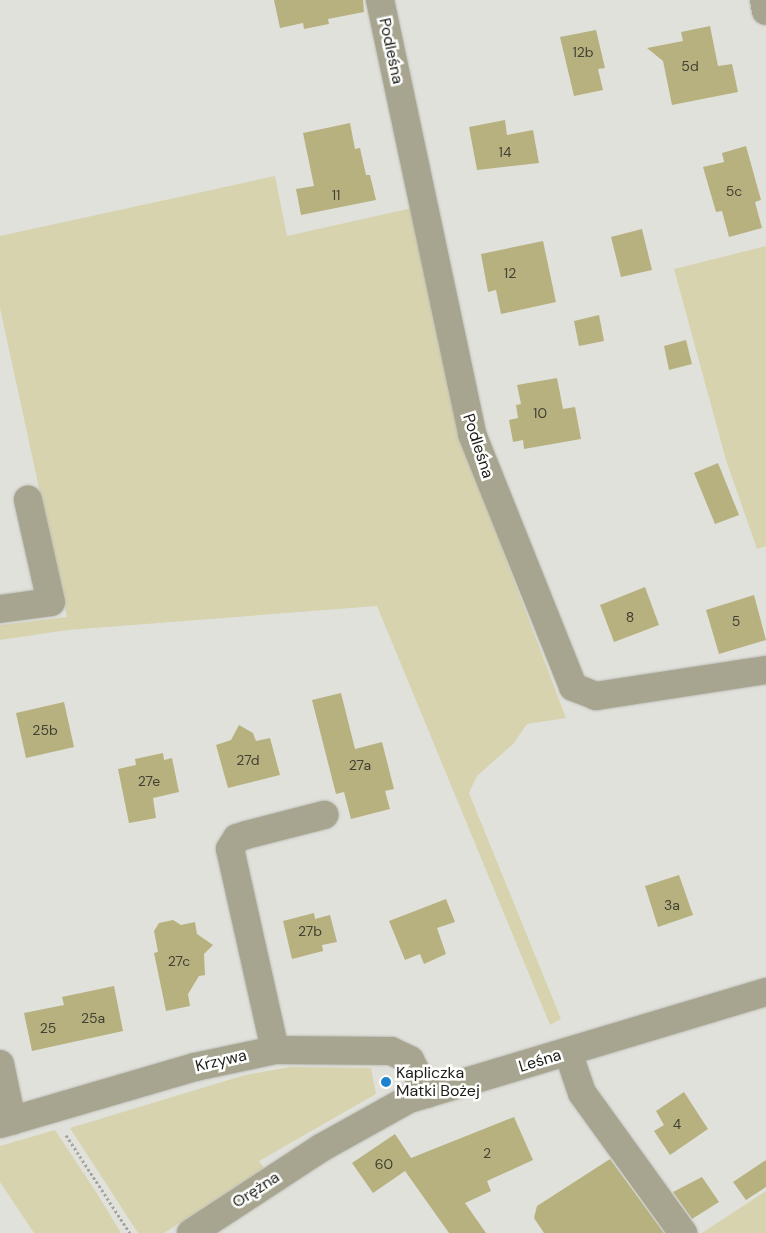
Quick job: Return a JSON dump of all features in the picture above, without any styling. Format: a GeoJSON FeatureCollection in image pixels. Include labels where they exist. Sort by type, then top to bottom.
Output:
{"type":"FeatureCollection","features":[{"type":"Feature","properties":{"kind":"street","name":"Podleśna"},"geometry":{"type":"LineString","coordinates":[[380,0],[472,434],[572,687],[596,696],[766,670]]}},
{"type":"Feature","properties":{"kind":"street"},"geometry":{"type":"LineString","coordinates":[[764,0],[766,11]]}},
{"type":"Feature","properties":{"kind":"street"},"geometry":{"type":"LineString","coordinates":[[0,609],[51,602],[28,500]]}},
{"type":"Feature","properties":{"kind":"street"},"geometry":{"type":"LineString","coordinates":[[275,1050],[230,849],[237,838],[246,834],[324,815]]}},
{"type":"Feature","properties":{"kind":"street","name":"Leśna"},"geometry":{"type":"LineString","coordinates":[[321,1148],[395,1106],[427,1094],[568,1052],[764,998]]}},
{"type":"Feature","properties":{"kind":"street","name":"Krzywa"},"geometry":{"type":"LineString","coordinates":[[6,1123],[195,1067],[275,1050],[391,1051],[410,1060],[427,1094]]}},
{"type":"Feature","properties":{"kind":"street"},"geometry":{"type":"LineString","coordinates":[[568,1052],[582,1094],[683,1233]]}},
{"type":"Feature","properties":{"kind":"street"},"geometry":{"type":"LineString","coordinates":[[0,1064],[6,1123]]}},
{"type":"Feature","properties":{"kind":"street","name":"Orężna"},"geometry":{"type":"LineString","coordinates":[[191,1233],[321,1148]]}},
{"type":"Feature","properties":{"kind":"path"},"geometry":{"type":"LineString","coordinates":[[51,1109],[130,1233]]}},
{"type":"Feature","properties":{"kind":"shaded area"},"geometry":{"type":"Polygon","coordinates":[[[275,176],[287,236],[412,208],[463,446],[566,718],[527,724],[513,744],[477,776],[469,793],[561,1019],[550,1025],[377,606],[68,630],[0,640],[0,625],[67,617],[0,308],[0,236],[275,176]]]}},
{"type":"Feature","properties":{"kind":"shaded area"},"geometry":{"type":"Polygon","coordinates":[[[766,246],[766,546],[757,549],[726,460],[674,269],[766,246]]]}},
{"type":"Feature","properties":{"kind":"shaded area"},"geometry":{"type":"Polygon","coordinates":[[[290,1067],[371,1068],[376,1094],[259,1161],[264,1168],[164,1233],[138,1233],[70,1128],[245,1075],[290,1067]]]}},
{"type":"Feature","properties":{"kind":"shaded area"},"geometry":{"type":"Polygon","coordinates":[[[55,1130],[121,1233],[34,1233],[0,1182],[0,1146],[55,1130]]]}},
{"type":"Feature","properties":{"kind":"shaded area"},"geometry":{"type":"Polygon","coordinates":[[[766,1191],[766,1233],[702,1233],[766,1191]]]}},
{"type":"Feature","properties":{"kind":"building"},"geometry":{"type":"Polygon","coordinates":[[[274,0],[363,0],[364,12],[328,19],[329,24],[304,29],[303,23],[280,28],[274,0]]]}},
{"type":"Feature","properties":{"kind":"building"},"geometry":{"type":"Polygon","coordinates":[[[710,26],[718,66],[732,64],[738,92],[672,105],[663,61],[647,48],[683,41],[681,32],[710,26]]]}},
{"type":"Feature","properties":{"kind":"building"},"geometry":{"type":"Polygon","coordinates":[[[596,30],[605,68],[598,69],[603,90],[574,96],[560,37],[596,30]]]}},
{"type":"Feature","properties":{"kind":"building"},"geometry":{"type":"Polygon","coordinates":[[[505,120],[507,135],[533,130],[539,163],[477,170],[469,127],[505,120]]]}},
{"type":"Feature","properties":{"kind":"building"},"geometry":{"type":"Polygon","coordinates":[[[350,123],[355,149],[360,148],[366,175],[370,175],[376,200],[301,215],[296,189],[314,186],[303,133],[350,123]]]}},
{"type":"Feature","properties":{"kind":"building"},"geometry":{"type":"Polygon","coordinates":[[[746,146],[761,200],[755,202],[762,228],[729,237],[722,211],[716,212],[703,167],[724,162],[722,153],[746,146]]]}},
{"type":"Feature","properties":{"kind":"building"},"geometry":{"type":"Polygon","coordinates":[[[642,229],[652,270],[621,277],[611,237],[642,229]]]}},
{"type":"Feature","properties":{"kind":"building"},"geometry":{"type":"Polygon","coordinates":[[[543,241],[556,302],[501,314],[496,290],[488,292],[481,254],[543,241]]]}},
{"type":"Feature","properties":{"kind":"building"},"geometry":{"type":"Polygon","coordinates":[[[599,315],[604,341],[579,346],[574,321],[599,315]]]}},
{"type":"Feature","properties":{"kind":"building"},"geometry":{"type":"Polygon","coordinates":[[[686,340],[692,364],[669,370],[664,346],[686,340]]]}},
{"type":"Feature","properties":{"kind":"building"},"geometry":{"type":"Polygon","coordinates":[[[557,378],[563,409],[575,407],[581,439],[524,449],[523,440],[513,442],[509,420],[518,418],[516,405],[521,404],[517,385],[557,378]]]}},
{"type":"Feature","properties":{"kind":"building"},"geometry":{"type":"Polygon","coordinates":[[[718,463],[739,515],[715,524],[694,473],[718,463]]]}},
{"type":"Feature","properties":{"kind":"building"},"geometry":{"type":"Polygon","coordinates":[[[645,587],[659,625],[614,642],[600,605],[645,587]]]}},
{"type":"Feature","properties":{"kind":"building"},"geometry":{"type":"Polygon","coordinates":[[[754,595],[766,640],[719,654],[706,610],[754,595]]]}},
{"type":"Feature","properties":{"kind":"building"},"geometry":{"type":"Polygon","coordinates":[[[341,693],[355,749],[382,742],[394,789],[385,791],[390,809],[351,819],[344,792],[336,794],[312,700],[341,693]]]}},
{"type":"Feature","properties":{"kind":"building"},"geometry":{"type":"Polygon","coordinates":[[[64,702],[74,747],[26,758],[16,713],[64,702]]]}},
{"type":"Feature","properties":{"kind":"building"},"geometry":{"type":"Polygon","coordinates":[[[239,725],[253,733],[256,741],[270,738],[280,775],[228,788],[216,745],[231,740],[239,725]]]}},
{"type":"Feature","properties":{"kind":"building"},"geometry":{"type":"Polygon","coordinates":[[[163,753],[164,760],[172,758],[179,792],[153,798],[156,818],[129,823],[118,769],[136,765],[135,759],[163,753]]]}},
{"type":"Feature","properties":{"kind":"building"},"geometry":{"type":"Polygon","coordinates":[[[679,875],[693,915],[658,927],[645,886],[679,875]]]}},
{"type":"Feature","properties":{"kind":"building"},"geometry":{"type":"Polygon","coordinates":[[[446,899],[455,922],[437,928],[446,954],[424,964],[420,954],[405,960],[389,921],[446,899]]]}},
{"type":"Feature","properties":{"kind":"building"},"geometry":{"type":"Polygon","coordinates":[[[314,913],[315,919],[330,915],[337,942],[322,945],[323,951],[292,959],[283,921],[314,913]]]}},
{"type":"Feature","properties":{"kind":"building"},"geometry":{"type":"Polygon","coordinates":[[[173,920],[181,925],[195,922],[197,934],[213,945],[204,954],[205,975],[199,976],[188,994],[190,1006],[166,1011],[154,953],[158,952],[154,931],[159,923],[173,920]]]}},
{"type":"Feature","properties":{"kind":"building"},"geometry":{"type":"Polygon","coordinates":[[[114,986],[123,1031],[32,1051],[24,1013],[64,1005],[62,997],[114,986]]]}},
{"type":"Feature","properties":{"kind":"building"},"geometry":{"type":"Polygon","coordinates":[[[684,1092],[708,1129],[670,1155],[654,1131],[664,1125],[656,1111],[684,1092]]]}},
{"type":"Feature","properties":{"kind":"building"},"geometry":{"type":"Polygon","coordinates":[[[514,1117],[533,1160],[487,1181],[491,1191],[465,1203],[486,1233],[449,1233],[405,1171],[373,1193],[352,1163],[395,1134],[411,1158],[514,1117]]]}},
{"type":"Feature","properties":{"kind":"building"},"geometry":{"type":"Polygon","coordinates":[[[610,1159],[664,1233],[544,1233],[534,1218],[537,1206],[610,1159]]]}},
{"type":"Feature","properties":{"kind":"building"},"geometry":{"type":"Polygon","coordinates":[[[766,1160],[766,1187],[746,1200],[733,1182],[766,1160]]]}},
{"type":"Feature","properties":{"kind":"building"},"geometry":{"type":"Polygon","coordinates":[[[702,1177],[719,1202],[692,1219],[673,1192],[702,1177]]]}},
{"type":"Feature","properties":{"kind":"place","name":"Kapliczka Matki Bożej"},"geometry":{"type":"Point","coordinates":[386,1082]}}]}
